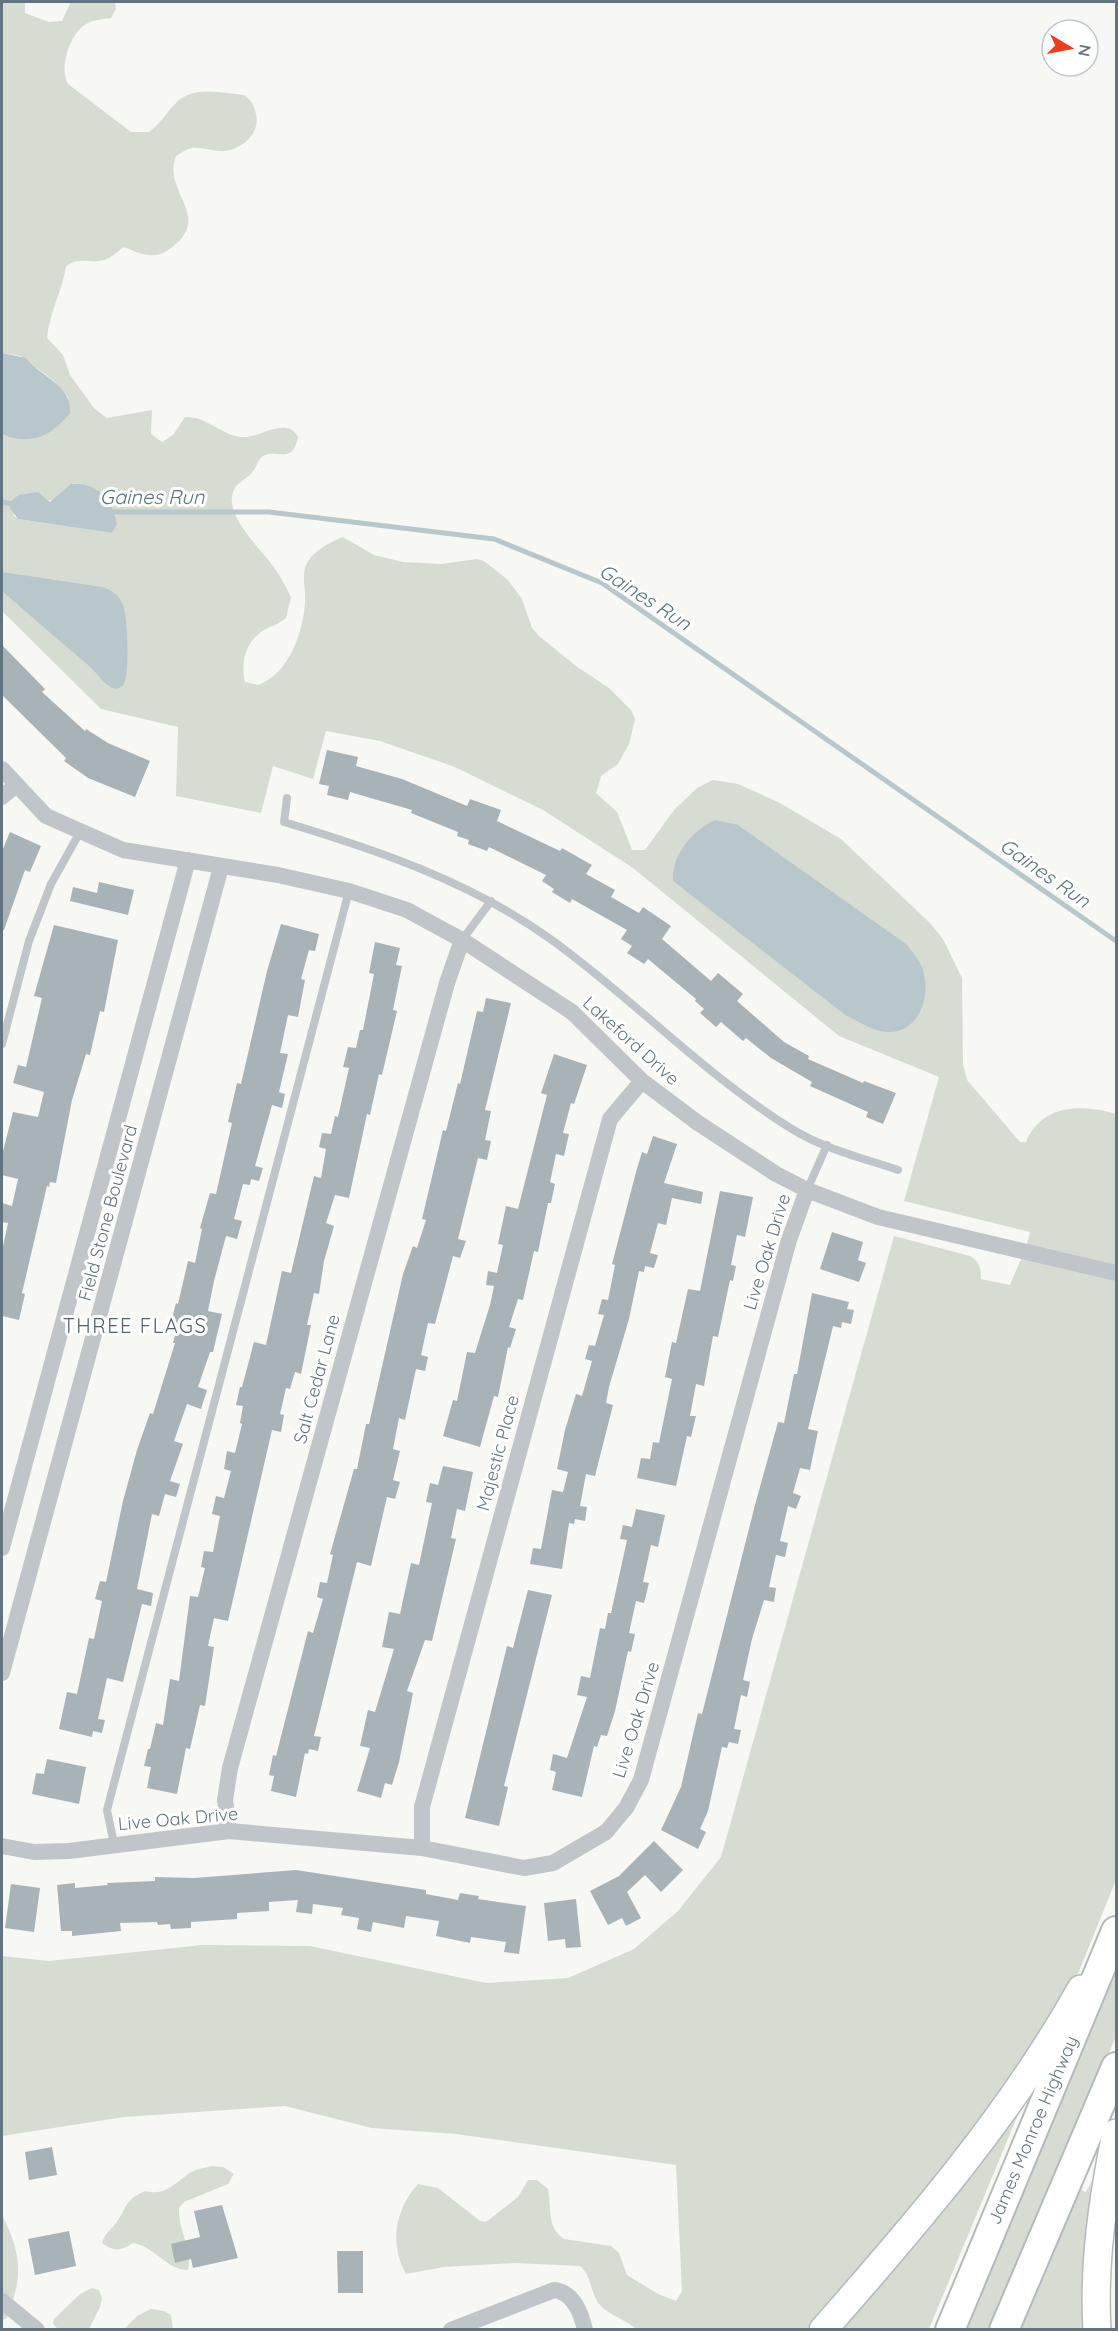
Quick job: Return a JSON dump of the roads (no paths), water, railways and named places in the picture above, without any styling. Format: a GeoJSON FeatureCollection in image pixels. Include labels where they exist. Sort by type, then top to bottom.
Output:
{"type":"FeatureCollection","features":[{"type":"Feature","properties":{"kind":"highway"},"geometry":{"type":"LineString","coordinates":[[824,2330],[957,2170],[1012,2098],[1052,2041],[1116,1926]]}},
{"type":"Feature","properties":{"kind":"highway","name":"James Monroe Highway"},"geometry":{"type":"LineString","coordinates":[[950,2330],[1116,1931]]}},
{"type":"Feature","properties":{"kind":"highway"},"geometry":{"type":"LineString","coordinates":[[1004,2330],[1116,2067]]}},
{"type":"Feature","properties":{"kind":"highway"},"geometry":{"type":"LineString","coordinates":[[1097,2330],[1097,2266],[1102,2211],[1116,2133]]}},
{"type":"Feature","properties":{"kind":"street","name":"Lakeford Drive"},"geometry":{"type":"LineString","coordinates":[[2,769],[46,816],[123,850],[188,860],[348,891],[407,910],[462,940],[572,1012],[642,1081],[766,1168],[807,1190],[878,1217],[1116,1273]]}},
{"type":"Feature","properties":{"kind":"street"},"geometry":{"type":"LineString","coordinates":[[2,797],[16,785]]}},
{"type":"Feature","properties":{"kind":"street","name":"Field Stone Boulevard"},"geometry":{"type":"LineString","coordinates":[[2,1548],[188,860]]}},
{"type":"Feature","properties":{"kind":"street","name":"Field Stone Boulevard"},"geometry":{"type":"LineString","coordinates":[[2,1672],[221,867]]}},
{"type":"Feature","properties":{"kind":"street","name":"Salt Cedar Lane"},"geometry":{"type":"LineString","coordinates":[[229,1831],[225,1800],[230,1768],[443,994],[462,940]]}},
{"type":"Feature","properties":{"kind":"street","name":"Majestic Place"},"geometry":{"type":"LineString","coordinates":[[422,1848],[422,1807],[610,1119],[642,1081]]}},
{"type":"Feature","properties":{"kind":"street","name":"Live Oak Drive"},"geometry":{"type":"LineString","coordinates":[[2,1846],[34,1852],[69,1851],[229,1831],[422,1848],[524,1868],[553,1863],[606,1832],[626,1808],[641,1780],[789,1240],[807,1190]]}},
{"type":"Feature","properties":{"kind":"street"},"geometry":{"type":"LineString","coordinates":[[451,2330],[554,2289],[570,2296],[582,2316],[585,2330]]}},
{"type":"Feature","properties":{"kind":"street"},"geometry":{"type":"LineString","coordinates":[[2,2301],[37,2330]]}},
{"type":"Feature","properties":{"kind":"lane"},"geometry":{"type":"LineString","coordinates":[[287,798],[284,822],[408,862],[491,901],[549,938],[624,996],[704,1066],[793,1130],[827,1145],[898,1170]]}},
{"type":"Feature","properties":{"kind":"lane"},"geometry":{"type":"LineString","coordinates":[[2,1044],[29,941],[51,884],[80,832]]}},
{"type":"Feature","properties":{"kind":"lane"},"geometry":{"type":"LineString","coordinates":[[114,1844],[107,1810],[348,891]]}},
{"type":"Feature","properties":{"kind":"lane"},"geometry":{"type":"LineString","coordinates":[[462,940],[491,901]]}},
{"type":"Feature","properties":{"kind":"lane"},"geometry":{"type":"LineString","coordinates":[[807,1190],[827,1145]]}},
{"type":"Feature","properties":{"kind":"waterway","name":"Gaines Run"},"geometry":{"type":"LineString","coordinates":[[2,502],[17,505]]}},
{"type":"Feature","properties":{"kind":"waterway","name":"Gaines Run"},"geometry":{"type":"LineString","coordinates":[[107,512],[269,512],[494,539],[602,583],[1116,941]]}},
{"type":"Feature","properties":{"kind":"district","name":"THREE FLAGS"},"geometry":{"type":"Point","coordinates":[135,1326]}}]}
